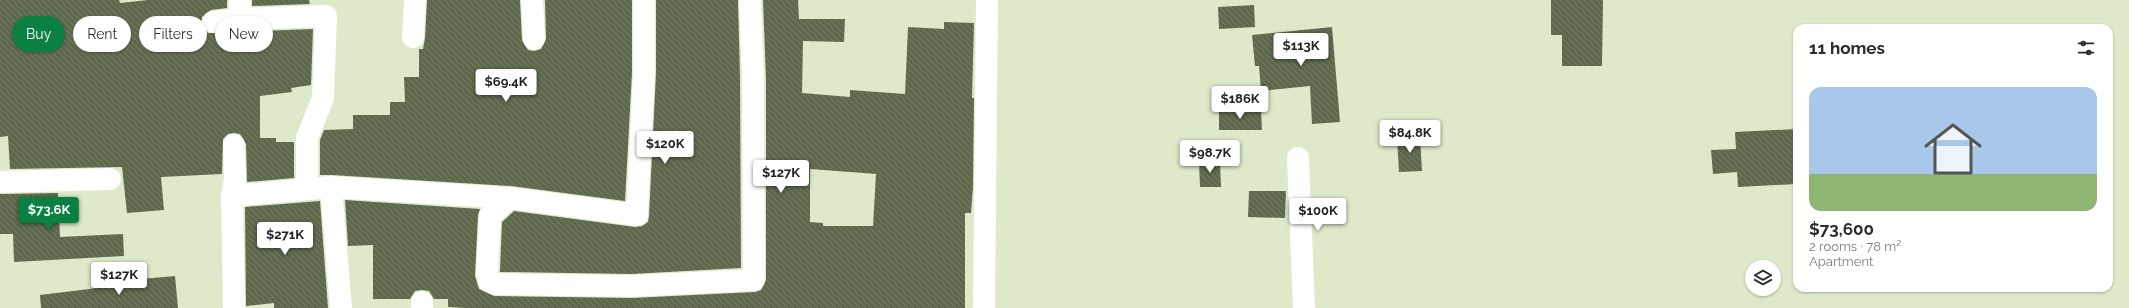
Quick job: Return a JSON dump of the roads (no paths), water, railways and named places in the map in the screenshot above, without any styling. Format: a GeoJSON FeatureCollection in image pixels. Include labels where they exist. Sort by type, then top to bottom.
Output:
{"type":"FeatureCollection","features":[{"type":"Feature","properties":{"kind":"street"},"geometry":{"type":"LineString","coordinates":[[413,37],[415,0]]}},
{"type":"Feature","properties":{"kind":"street"},"geometry":{"type":"LineString","coordinates":[[532,0],[534,39]]}},
{"type":"Feature","properties":{"kind":"street"},"geometry":{"type":"LineString","coordinates":[[232,196],[331,187],[510,198],[637,214],[644,72],[644,0]]}},
{"type":"Feature","properties":{"kind":"street"},"geometry":{"type":"LineString","coordinates":[[510,198],[490,216],[487,273],[489,280],[495,284],[630,286],[754,280],[753,79],[750,0]]}},
{"type":"Feature","properties":{"kind":"street"},"geometry":{"type":"LineString","coordinates":[[984,308],[987,0]]}},
{"type":"Feature","properties":{"kind":"street"},"geometry":{"type":"LineString","coordinates":[[212,22],[240,10],[326,16],[323,98],[307,138],[307,189]]}},
{"type":"Feature","properties":{"kind":"street"},"geometry":{"type":"LineString","coordinates":[[234,145],[235,179],[232,196],[234,308]]}},
{"type":"Feature","properties":{"kind":"street"},"geometry":{"type":"LineString","coordinates":[[1298,158],[1304,308]]}},
{"type":"Feature","properties":{"kind":"street"},"geometry":{"type":"LineString","coordinates":[[0,182],[110,179]]}},
{"type":"Feature","properties":{"kind":"street"},"geometry":{"type":"LineString","coordinates":[[331,187],[341,308]]}}]}
